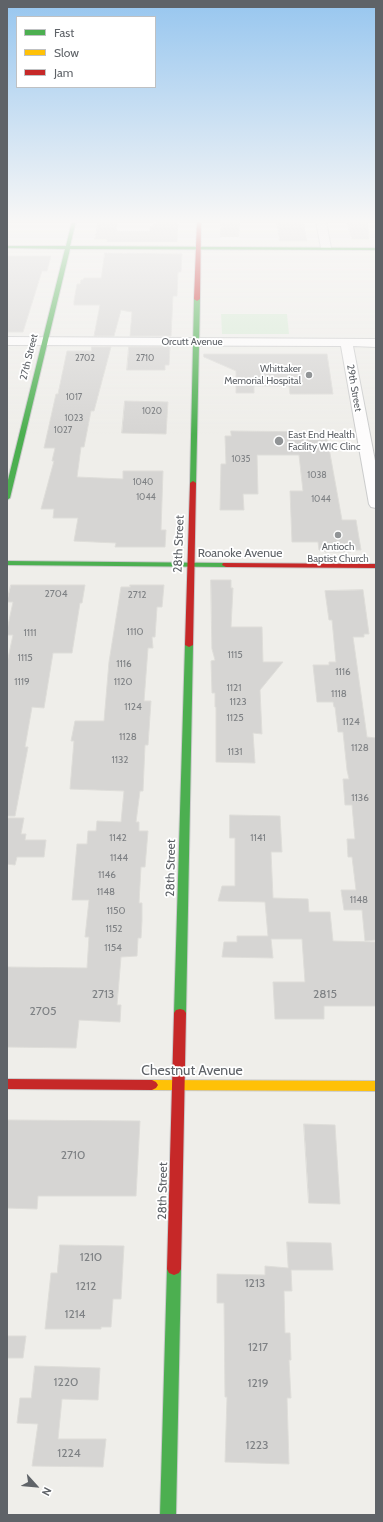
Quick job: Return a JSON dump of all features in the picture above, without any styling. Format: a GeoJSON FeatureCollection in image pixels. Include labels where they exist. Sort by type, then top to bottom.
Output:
{"type":"FeatureCollection","features":[{"type":"Feature","properties":{"kind":"main road","name":"27th Street"},"geometry":{"type":"LineString","coordinates":[[7,498],[57,292]]}},
{"type":"Feature","properties":{"kind":"main road","name":"28th Street"},"geometry":{"type":"LineString","coordinates":[[168,1515],[197,292]]}},
{"type":"Feature","properties":{"kind":"main road","name":"Roanoke Avenue"},"geometry":{"type":"LineString","coordinates":[[7,563],[376,566]]}},
{"type":"Feature","properties":{"kind":"main road","name":"Chestnut Avenue"},"geometry":{"type":"LineString","coordinates":[[7,1084],[376,1086]]}},
{"type":"Feature","properties":{"kind":"street","name":"Orcutt Avenue"},"geometry":{"type":"LineString","coordinates":[[7,341],[376,343]]}},
{"type":"Feature","properties":{"kind":"street","name":"29th Street"},"geometry":{"type":"LineString","coordinates":[[346,343],[376,504]]}},
{"type":"Feature","properties":{"kind":"green space"},"geometry":{"type":"Polygon","coordinates":[[[221,314],[287,314],[289,334],[222,334],[221,314]]]}},
{"type":"Feature","properties":{"kind":"building"},"geometry":{"type":"Polygon","coordinates":[[[7,292],[35,292],[23,332],[7,332],[7,292]]]}},
{"type":"Feature","properties":{"kind":"building"},"geometry":{"type":"Polygon","coordinates":[[[76,292],[177,292],[177,296],[173,296],[171,336],[130,336],[132,312],[121,310],[114,336],[94,336],[100,305],[74,305],[76,292]]]}},
{"type":"Feature","properties":{"kind":"building"},"geometry":{"type":"Polygon","coordinates":[[[92,347],[111,347],[94,411],[91,411],[84,447],[81,447],[77,477],[123,479],[123,471],[163,471],[161,530],[166,530],[165,547],[115,547],[116,543],[74,541],[78,518],[53,518],[54,509],[41,509],[54,461],[52,461],[55,448],[44,448],[67,351],[91,351],[92,347]]]}},
{"type":"Feature","properties":{"kind":"building"},"geometry":{"type":"Polygon","coordinates":[[[129,347],[170,347],[169,365],[165,365],[165,370],[127,370],[129,347]]]}},
{"type":"Feature","properties":{"kind":"building","name":"Whittaker Memorial Hospital"},"geometry":{"type":"Polygon","coordinates":[[[204,354],[327,354],[333,394],[290,394],[289,386],[254,386],[254,393],[236,393],[236,371],[204,357],[204,354]]]}},
{"type":"Feature","properties":{"kind":"building"},"geometry":{"type":"Polygon","coordinates":[[[125,401],[168,402],[166,434],[122,433],[125,401]]]}},
{"type":"Feature","properties":{"kind":"building"},"geometry":{"type":"Polygon","coordinates":[[[231,431],[323,432],[324,437],[327,437],[342,520],[356,520],[361,550],[351,550],[351,552],[325,552],[324,550],[319,550],[318,542],[292,542],[290,491],[303,491],[299,455],[257,455],[258,494],[243,494],[244,510],[220,510],[221,464],[226,464],[225,436],[231,436],[231,431]]]}},
{"type":"Feature","properties":{"kind":"building"},"geometry":{"type":"Polygon","coordinates":[[[211,580],[231,580],[231,588],[233,588],[231,627],[262,627],[263,662],[283,662],[260,690],[262,734],[253,733],[255,763],[216,762],[216,707],[215,693],[212,693],[211,661],[215,660],[212,649],[211,580]]]}},
{"type":"Feature","properties":{"kind":"building"},"geometry":{"type":"Polygon","coordinates":[[[11,585],[85,585],[82,603],[80,603],[72,653],[53,653],[44,708],[32,707],[25,747],[28,747],[15,816],[7,816],[7,663],[13,635],[7,635],[7,630],[13,602],[7,602],[11,585]]]}},
{"type":"Feature","properties":{"kind":"building"},"geometry":{"type":"Polygon","coordinates":[[[130,585],[164,585],[162,607],[157,607],[155,637],[152,637],[153,648],[148,648],[144,701],[151,701],[148,745],[145,745],[143,791],[140,791],[136,822],[139,822],[139,831],[148,831],[145,867],[141,867],[139,903],[142,903],[141,938],[138,938],[137,956],[121,957],[117,1005],[121,1005],[120,1022],[79,1020],[76,1048],[7,1047],[7,967],[87,968],[89,937],[85,937],[89,900],[72,900],[77,844],[87,844],[88,831],[96,831],[97,821],[121,822],[124,791],[70,789],[74,741],[71,741],[75,721],[104,721],[109,662],[121,587],[130,587],[130,585]]]}},
{"type":"Feature","properties":{"kind":"building"},"geometry":{"type":"Polygon","coordinates":[[[363,590],[369,634],[364,634],[364,637],[353,637],[367,737],[376,738],[376,940],[365,941],[362,910],[344,910],[341,890],[356,890],[352,857],[348,857],[347,839],[355,839],[352,805],[345,805],[343,779],[349,779],[343,732],[338,732],[333,702],[317,702],[313,665],[329,665],[329,662],[336,662],[332,620],[329,620],[325,591],[363,590]]]}},
{"type":"Feature","properties":{"kind":"building"},"geometry":{"type":"Polygon","coordinates":[[[230,815],[280,816],[282,852],[271,852],[273,898],[308,899],[309,912],[330,912],[333,941],[376,942],[376,1006],[324,1006],[324,1019],[275,1019],[273,982],[305,982],[302,939],[271,939],[273,958],[222,957],[224,942],[237,942],[237,936],[268,936],[265,902],[218,901],[222,886],[235,886],[235,838],[230,838],[230,815]]]}},
{"type":"Feature","properties":{"kind":"building"},"geometry":{"type":"Polygon","coordinates":[[[7,818],[24,818],[21,834],[26,834],[25,840],[46,840],[44,857],[17,857],[15,865],[7,864],[7,818]]]}},
{"type":"Feature","properties":{"kind":"building"},"geometry":{"type":"Polygon","coordinates":[[[7,1120],[140,1121],[136,1196],[38,1196],[37,1209],[7,1208],[7,1120]]]}},
{"type":"Feature","properties":{"kind":"building"},"geometry":{"type":"Polygon","coordinates":[[[304,1124],[335,1125],[340,1204],[309,1203],[304,1124]]]}},
{"type":"Feature","properties":{"kind":"building"},"geometry":{"type":"Polygon","coordinates":[[[287,1242],[331,1243],[333,1270],[291,1270],[292,1291],[284,1291],[285,1333],[290,1333],[291,1360],[289,1360],[291,1398],[287,1398],[289,1464],[225,1462],[227,1397],[225,1397],[224,1303],[217,1303],[217,1274],[265,1275],[265,1266],[288,1268],[287,1242]]]}},
{"type":"Feature","properties":{"kind":"building"},"geometry":{"type":"Polygon","coordinates":[[[60,1245],[124,1246],[121,1299],[113,1299],[111,1327],[101,1327],[101,1329],[45,1329],[51,1273],[57,1273],[60,1245]]]}},
{"type":"Feature","properties":{"kind":"building"},"geometry":{"type":"Polygon","coordinates":[[[7,1336],[26,1336],[23,1358],[7,1358],[7,1336]]]}},
{"type":"Feature","properties":{"kind":"building"},"geometry":{"type":"Polygon","coordinates":[[[35,1366],[100,1368],[98,1400],[62,1399],[58,1439],[106,1439],[103,1467],[32,1466],[38,1424],[17,1423],[20,1398],[31,1398],[35,1366]]]}},
{"type":"Feature","properties":{"kind":"traffic: fast"},"geometry":{"type":"LineString","coordinates":[[7,498],[57,292]]}},
{"type":"Feature","properties":{"kind":"traffic: fast"},"geometry":{"type":"LineString","coordinates":[[193,483],[197,299]]}},
{"type":"Feature","properties":{"kind":"traffic: fast"},"geometry":{"type":"LineString","coordinates":[[7,563],[226,565]]}},
{"type":"Feature","properties":{"kind":"traffic: fast"},"geometry":{"type":"LineString","coordinates":[[180,1013],[189,645]]}},
{"type":"Feature","properties":{"kind":"traffic: fast"},"geometry":{"type":"LineString","coordinates":[[168,1515],[174,1269]]}},
{"type":"Feature","properties":{"kind":"traffic: slow"},"geometry":{"type":"LineString","coordinates":[[152,1085],[376,1086]]}},
{"type":"Feature","properties":{"kind":"traffic: jam"},"geometry":{"type":"LineString","coordinates":[[197,292],[197,299]]}},
{"type":"Feature","properties":{"kind":"traffic: jam"},"geometry":{"type":"LineString","coordinates":[[189,645],[193,483]]}},
{"type":"Feature","properties":{"kind":"traffic: jam"},"geometry":{"type":"LineString","coordinates":[[226,565],[376,566]]}},
{"type":"Feature","properties":{"kind":"traffic: jam"},"geometry":{"type":"LineString","coordinates":[[174,1269],[180,1013]]}},
{"type":"Feature","properties":{"kind":"traffic: jam"},"geometry":{"type":"LineString","coordinates":[[7,1084],[152,1085]]}},
{"type":"Feature","properties":{"kind":"place","name":"Whittaker Memorial Hospital"},"geometry":{"type":"Point","coordinates":[309,375]}},
{"type":"Feature","properties":{"kind":"place","name":"East End Health Facility WIC Clinc"},"geometry":{"type":"Point","coordinates":[279,441]}},
{"type":"Feature","properties":{"kind":"place","name":"Antioch Baptist Church"},"geometry":{"type":"Point","coordinates":[338,535]}}]}
